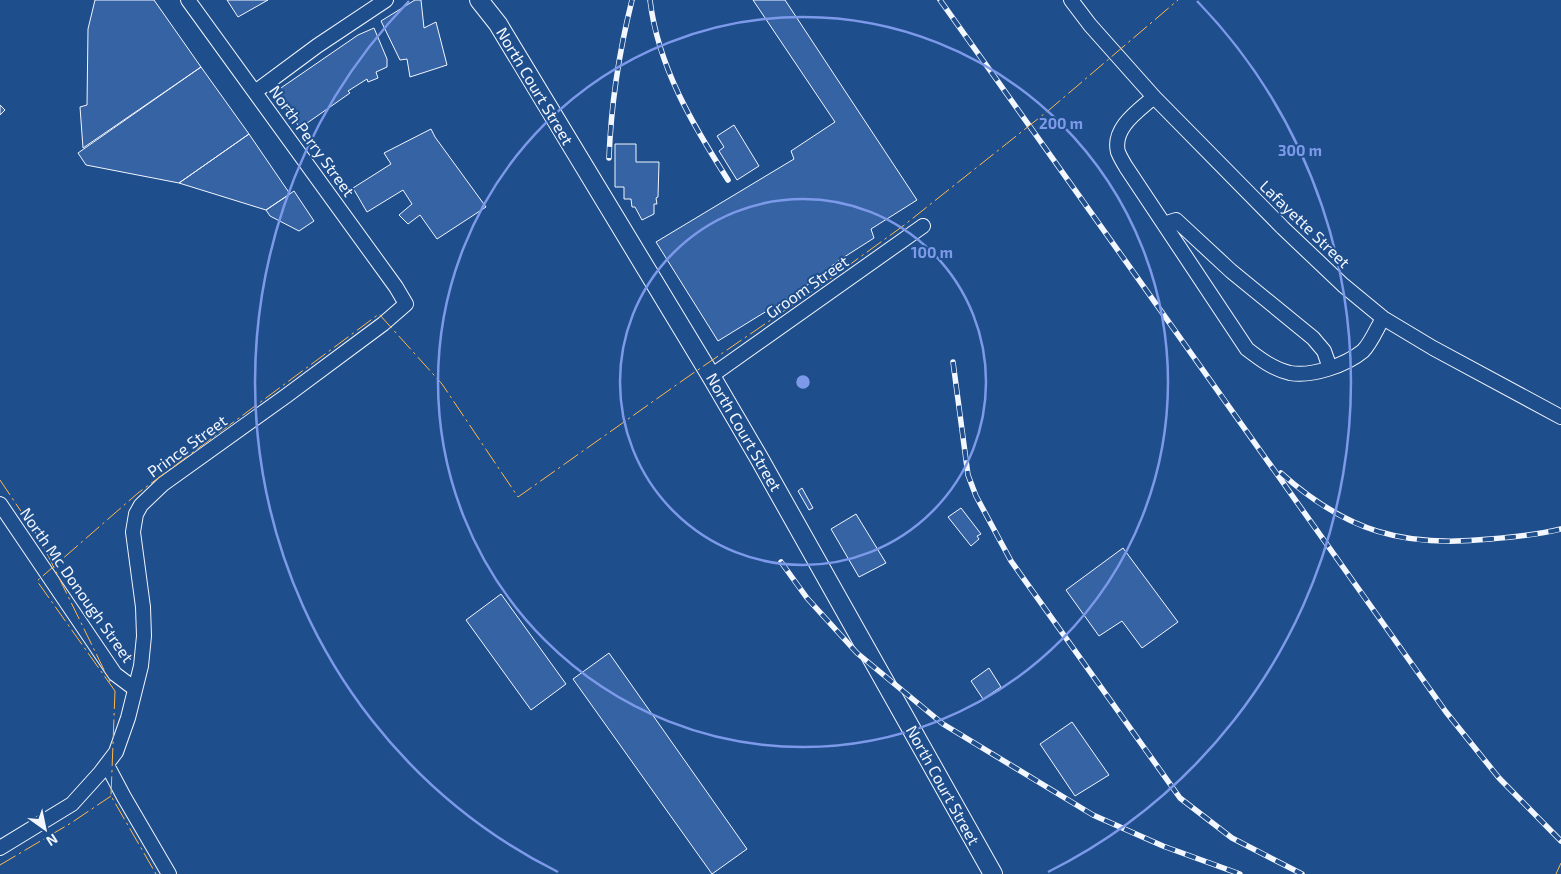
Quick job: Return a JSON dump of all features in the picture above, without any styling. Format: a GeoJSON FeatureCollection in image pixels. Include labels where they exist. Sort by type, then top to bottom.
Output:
{"type":"FeatureCollection","features":[{"type":"Feature","properties":{"kind":"main road","name":"North Court Street"},"geometry":{"type":"LineString","coordinates":[[479,0],[498,24],[711,376],[993,874]]}},
{"type":"Feature","properties":{"kind":"street","name":"North Perry Street"},"geometry":{"type":"LineString","coordinates":[[188,0],[396,287],[406,304]]}},
{"type":"Feature","properties":{"kind":"street"},"geometry":{"type":"LineString","coordinates":[[255,92],[386,0]]}},
{"type":"Feature","properties":{"kind":"street","name":"Lafayette Street"},"geometry":{"type":"LineString","coordinates":[[1071,0],[1090,25],[1154,98],[1343,285],[1383,318],[1433,348],[1561,416]]}},
{"type":"Feature","properties":{"kind":"street"},"geometry":{"type":"LineString","coordinates":[[1154,98],[1135,113],[1120,129],[1118,151],[1126,167],[1246,349],[1268,365],[1291,373],[1310,373],[1343,363],[1364,350],[1383,318]]}},
{"type":"Feature","properties":{"kind":"street"},"geometry":{"type":"LineString","coordinates":[[1164,224],[1176,220],[1231,271],[1313,338],[1324,351],[1330,368]]}},
{"type":"Feature","properties":{"kind":"street","name":"Groom Street"},"geometry":{"type":"LineString","coordinates":[[711,376],[924,226]]}},
{"type":"Feature","properties":{"kind":"street","name":"Prince Street"},"geometry":{"type":"LineString","coordinates":[[135,689],[141,666],[144,636],[143,608],[133,532],[136,514],[141,505],[163,484],[286,396],[383,324],[406,304]]}},
{"type":"Feature","properties":{"kind":"street","name":"North Mc Donough Street"},"geometry":{"type":"LineString","coordinates":[[0,504],[115,674],[135,689]]}},
{"type":"Feature","properties":{"kind":"street"},"geometry":{"type":"LineString","coordinates":[[0,848],[66,808],[82,794],[107,765],[116,752],[135,689]]}},
{"type":"Feature","properties":{"kind":"street"},"geometry":{"type":"LineString","coordinates":[[107,765],[169,874]]}},
{"type":"Feature","properties":{"kind":"building"},"geometry":{"type":"Polygon","coordinates":[[[95,0],[154,0],[201,67],[83,148],[80,107],[87,105],[88,29],[95,0]]]}},
{"type":"Feature","properties":{"kind":"building"},"geometry":{"type":"Polygon","coordinates":[[[227,0],[268,0],[238,17],[227,0]]]}},
{"type":"Feature","properties":{"kind":"building"},"geometry":{"type":"Polygon","coordinates":[[[415,0],[421,0],[424,28],[436,22],[447,65],[410,77],[407,59],[400,60],[381,21],[415,0]]]}},
{"type":"Feature","properties":{"kind":"building"},"geometry":{"type":"Polygon","coordinates":[[[753,0],[785,0],[917,200],[871,229],[874,238],[838,261],[801,290],[718,341],[656,242],[794,159],[791,151],[835,122],[753,0]]]}},
{"type":"Feature","properties":{"kind":"building"},"geometry":{"type":"Polygon","coordinates":[[[374,28],[387,59],[387,67],[376,72],[378,78],[368,82],[367,79],[348,91],[350,93],[300,128],[275,92],[358,35],[374,28]]]}},
{"type":"Feature","properties":{"kind":"building"},"geometry":{"type":"Polygon","coordinates":[[[201,67],[249,134],[179,183],[86,165],[78,153],[201,67]]]}},
{"type":"Feature","properties":{"kind":"building"},"geometry":{"type":"Polygon","coordinates":[[[0,105],[5,110],[0,115],[0,105]]]}},
{"type":"Feature","properties":{"kind":"building"},"geometry":{"type":"Polygon","coordinates":[[[734,125],[759,166],[737,180],[719,151],[724,147],[717,136],[734,125]]]}},
{"type":"Feature","properties":{"kind":"building"},"geometry":{"type":"Polygon","coordinates":[[[431,129],[486,207],[437,239],[420,215],[408,224],[399,215],[412,204],[403,190],[367,212],[353,188],[391,164],[384,153],[431,129]]]}},
{"type":"Feature","properties":{"kind":"building"},"geometry":{"type":"Polygon","coordinates":[[[249,134],[290,194],[266,210],[179,183],[249,134]]]}},
{"type":"Feature","properties":{"kind":"building"},"geometry":{"type":"Polygon","coordinates":[[[615,144],[636,144],[636,162],[659,162],[657,204],[654,204],[654,214],[642,220],[635,207],[632,207],[631,199],[624,199],[624,187],[615,187],[615,144]]]}},
{"type":"Feature","properties":{"kind":"building"},"geometry":{"type":"Polygon","coordinates":[[[294,191],[314,221],[299,231],[270,216],[266,210],[294,191]]]}},
{"type":"Feature","properties":{"kind":"building"},"geometry":{"type":"Polygon","coordinates":[[[802,488],[813,508],[809,510],[798,491],[802,488]]]}},
{"type":"Feature","properties":{"kind":"building"},"geometry":{"type":"Polygon","coordinates":[[[961,508],[981,534],[977,536],[979,539],[971,546],[948,517],[961,508]]]}},
{"type":"Feature","properties":{"kind":"building"},"geometry":{"type":"Polygon","coordinates":[[[856,514],[886,563],[859,577],[831,529],[856,514]]]}},
{"type":"Feature","properties":{"kind":"building"},"geometry":{"type":"Polygon","coordinates":[[[1123,548],[1178,622],[1142,648],[1122,621],[1099,636],[1066,590],[1123,548]]]}},
{"type":"Feature","properties":{"kind":"building"},"geometry":{"type":"Polygon","coordinates":[[[501,594],[566,684],[531,710],[466,620],[501,594]]]}},
{"type":"Feature","properties":{"kind":"building"},"geometry":{"type":"Polygon","coordinates":[[[609,653],[747,849],[712,874],[573,679],[609,653]]]}},
{"type":"Feature","properties":{"kind":"building"},"geometry":{"type":"Polygon","coordinates":[[[989,668],[1001,687],[983,699],[971,681],[989,668]]]}},
{"type":"Feature","properties":{"kind":"building"},"geometry":{"type":"Polygon","coordinates":[[[1072,722],[1109,775],[1075,796],[1040,744],[1072,722]]]}},
{"type":"Feature","properties":{"kind":"railway"},"geometry":{"type":"LineString","coordinates":[[609,158],[616,78],[632,0]]}},
{"type":"Feature","properties":{"kind":"railway"},"geometry":{"type":"LineString","coordinates":[[650,0],[654,25],[669,72],[690,117],[728,180]]}},
{"type":"Feature","properties":{"kind":"railway"},"geometry":{"type":"LineString","coordinates":[[940,0],[1446,712],[1499,778],[1561,841]]}},
{"type":"Feature","properties":{"kind":"railway"},"geometry":{"type":"LineString","coordinates":[[953,362],[968,475],[976,496],[1011,561],[1180,798],[1232,838],[1302,874]]}},
{"type":"Feature","properties":{"kind":"railway"},"geometry":{"type":"LineString","coordinates":[[1281,473],[1305,493],[1353,522],[1377,531],[1403,537],[1430,541],[1459,541],[1525,536],[1561,529]]}},
{"type":"Feature","properties":{"kind":"railway"},"geometry":{"type":"LineString","coordinates":[[781,562],[807,598],[857,653],[943,724],[1093,815],[1163,846],[1240,874]]}},
{"type":"Feature","properties":{"kind":"power"},"geometry":{"type":"LineString","coordinates":[[115,691],[37,581],[138,493],[379,314],[442,384],[518,497],[903,226],[1049,110],[1178,0]]}},
{"type":"Feature","properties":{"kind":"power"},"geometry":{"type":"LineString","coordinates":[[0,480],[41,541],[110,682]]}},
{"type":"Feature","properties":{"kind":"power"},"geometry":{"type":"LineString","coordinates":[[115,691],[111,796],[156,874]]}},
{"type":"Feature","properties":{"kind":"power"},"geometry":{"type":"LineString","coordinates":[[0,865],[71,823],[111,796]]}},
{"type":"Feature","properties":{"kind":"power"},"geometry":{"type":"LineString","coordinates":[[1556,874],[1561,863]]}}]}
